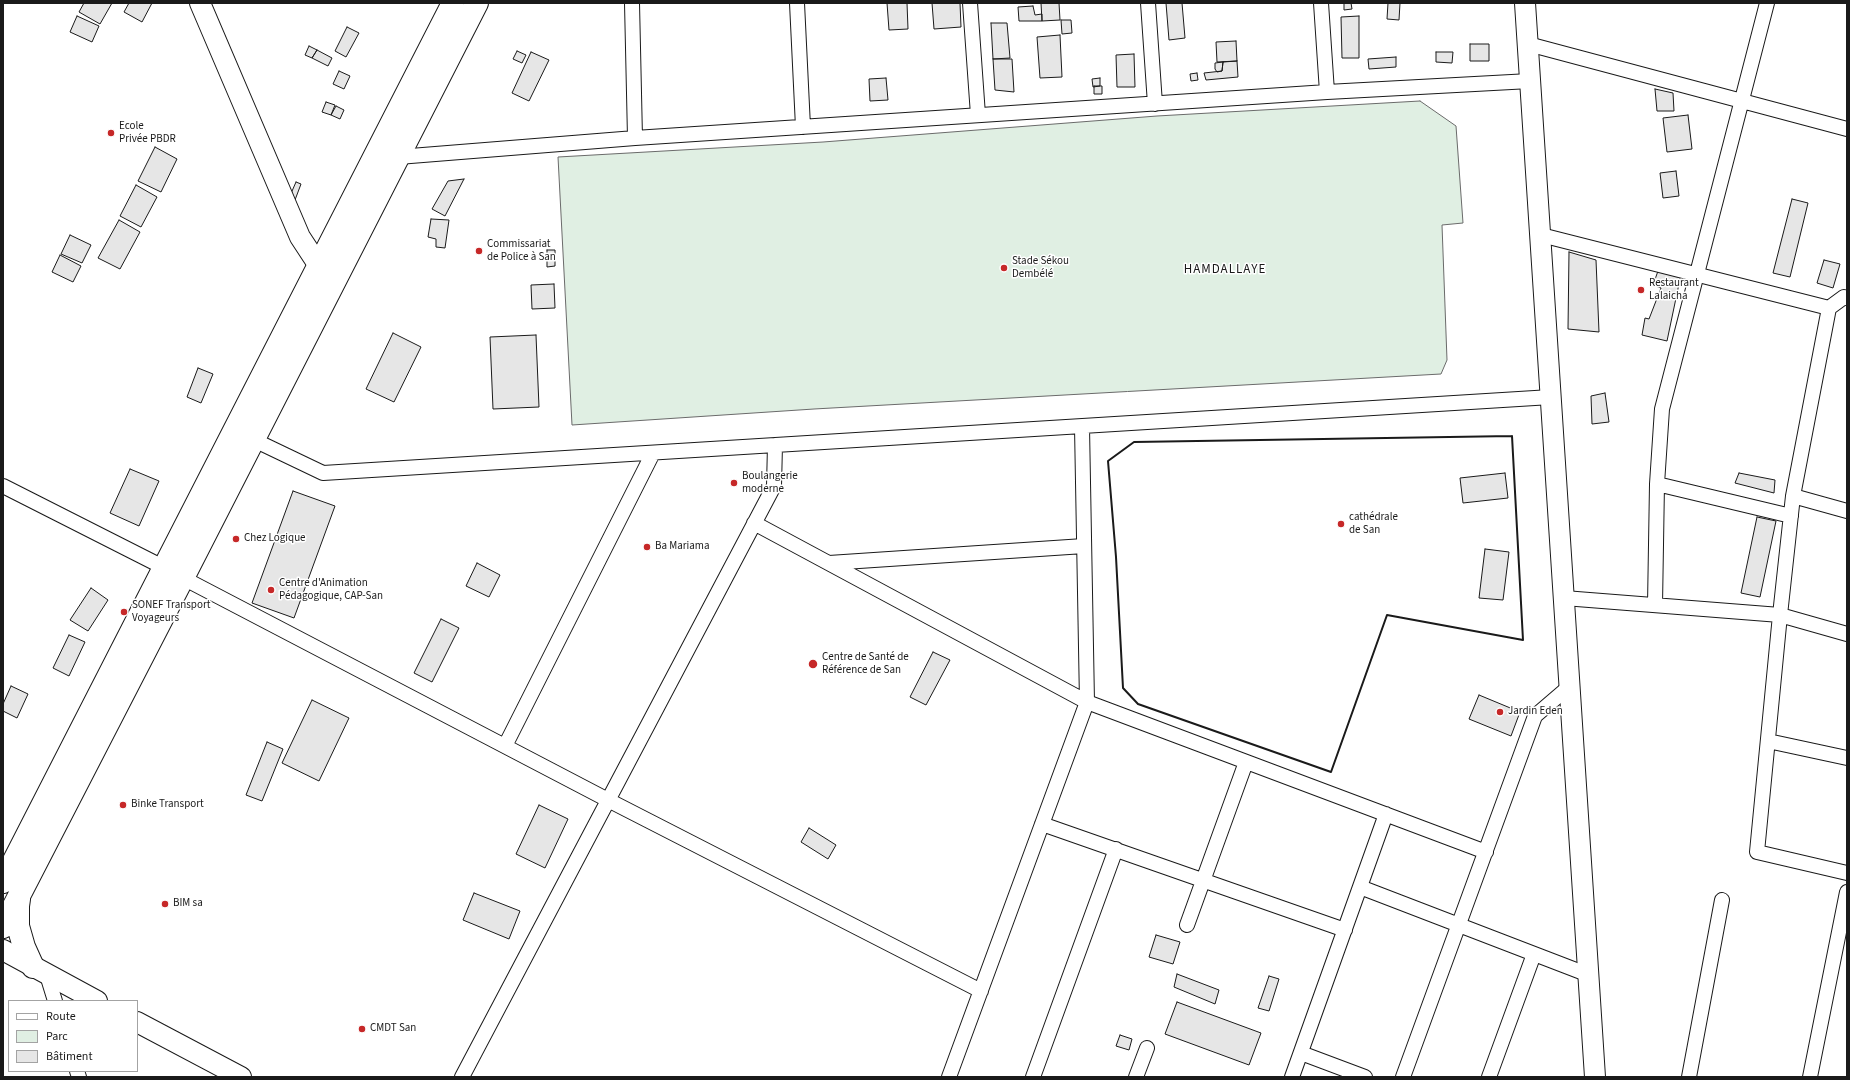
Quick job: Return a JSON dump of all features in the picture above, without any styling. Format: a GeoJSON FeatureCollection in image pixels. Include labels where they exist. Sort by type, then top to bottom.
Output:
{"type":"FeatureCollection","features":[{"type":"Feature","properties":{"kind":"main road"},"geometry":{"type":"LineString","coordinates":[[3,926],[12,886],[163,568],[453,3]]}},
{"type":"Feature","properties":{"kind":"main road"},"geometry":{"type":"LineString","coordinates":[[40,971],[24,947],[18,926],[18,906],[12,886],[183,578],[477,3]]}},
{"type":"Feature","properties":{"kind":"main road"},"geometry":{"type":"LineString","coordinates":[[1525,3],[1595,1077]]}},
{"type":"Feature","properties":{"kind":"main road"},"geometry":{"type":"LineString","coordinates":[[204,7],[300,237],[319,266],[337,277]]}},
{"type":"Feature","properties":{"kind":"main road"},"geometry":{"type":"LineString","coordinates":[[3,950],[95,1000]]}},
{"type":"Feature","properties":{"kind":"main road"},"geometry":{"type":"LineString","coordinates":[[138,1023],[241,1077]]}},
{"type":"Feature","properties":{"kind":"street"},"geometry":{"type":"LineString","coordinates":[[632,3],[635,138]]}},
{"type":"Feature","properties":{"kind":"street"},"geometry":{"type":"LineString","coordinates":[[797,3],[803,127]]}},
{"type":"Feature","properties":{"kind":"street"},"geometry":{"type":"LineString","coordinates":[[970,3],[978,115]]}},
{"type":"Feature","properties":{"kind":"street"},"geometry":{"type":"LineString","coordinates":[[1148,3],[1155,104]]}},
{"type":"Feature","properties":{"kind":"street"},"geometry":{"type":"LineString","coordinates":[[1320,3],[1327,92]]}},
{"type":"Feature","properties":{"kind":"street"},"geometry":{"type":"LineString","coordinates":[[1655,605],[1657,484],[1662,409],[1767,3]]}},
{"type":"Feature","properties":{"kind":"street"},"geometry":{"type":"LineString","coordinates":[[1528,44],[1847,129]]}},
{"type":"Feature","properties":{"kind":"street"},"geometry":{"type":"LineString","coordinates":[[398,157],[635,138],[1327,92],[1530,81]]}},
{"type":"Feature","properties":{"kind":"street"},"geometry":{"type":"LineString","coordinates":[[1541,235],[1830,308]]}},
{"type":"Feature","properties":{"kind":"street"},"geometry":{"type":"LineString","coordinates":[[1846,293],[1830,308],[1793,496],[1757,852],[1847,873]]}},
{"type":"Feature","properties":{"kind":"street"},"geometry":{"type":"LineString","coordinates":[[254,440],[323,473],[1551,397]]}},
{"type":"Feature","properties":{"kind":"street"},"geometry":{"type":"LineString","coordinates":[[949,1077],[1087,702],[1082,427]]}},
{"type":"Feature","properties":{"kind":"street"},"geometry":{"type":"LineString","coordinates":[[462,1077],[774,486],[775,446]]}},
{"type":"Feature","properties":{"kind":"street"},"geometry":{"type":"LineString","coordinates":[[506,746],[653,453]]}},
{"type":"Feature","properties":{"kind":"street"},"geometry":{"type":"LineString","coordinates":[[1657,484],[1791,516]]}},
{"type":"Feature","properties":{"kind":"street"},"geometry":{"type":"LineString","coordinates":[[3,486],[163,568]]}},
{"type":"Feature","properties":{"kind":"street"},"geometry":{"type":"LineString","coordinates":[[1793,496],[1841,509],[1847,499]]}},
{"type":"Feature","properties":{"kind":"street"},"geometry":{"type":"LineString","coordinates":[[754,523],[1087,702],[1486,852]]}},
{"type":"Feature","properties":{"kind":"street"},"geometry":{"type":"LineString","coordinates":[[829,564],[1084,546]]}},
{"type":"Feature","properties":{"kind":"street"},"geometry":{"type":"LineString","coordinates":[[183,578],[608,800],[981,991]]}},
{"type":"Feature","properties":{"kind":"street"},"geometry":{"type":"LineString","coordinates":[[1564,598],[1780,615],[1847,634]]}},
{"type":"Feature","properties":{"kind":"street"},"geometry":{"type":"LineString","coordinates":[[1403,1077],[1535,716],[1570,686]]}},
{"type":"Feature","properties":{"kind":"street"},"geometry":{"type":"LineString","coordinates":[[1768,741],[1847,758]]}},
{"type":"Feature","properties":{"kind":"street"},"geometry":{"type":"LineString","coordinates":[[1187,925],[1246,762]]}},
{"type":"Feature","properties":{"kind":"street"},"geometry":{"type":"LineString","coordinates":[[1292,1077],[1386,814]]}},
{"type":"Feature","properties":{"kind":"street"},"geometry":{"type":"LineString","coordinates":[[1042,824],[1345,930]]}},
{"type":"Feature","properties":{"kind":"street"},"geometry":{"type":"LineString","coordinates":[[1033,1077],[1116,849]]}},
{"type":"Feature","properties":{"kind":"street"},"geometry":{"type":"LineString","coordinates":[[1360,887],[1588,975]]}},
{"type":"Feature","properties":{"kind":"street"},"geometry":{"type":"LineString","coordinates":[[1810,1077],[1847,892]]}},
{"type":"Feature","properties":{"kind":"street"},"geometry":{"type":"LineString","coordinates":[[1689,1077],[1722,900]]}},
{"type":"Feature","properties":{"kind":"street"},"geometry":{"type":"LineString","coordinates":[[1489,1077],[1534,954]]}},
{"type":"Feature","properties":{"kind":"street"},"geometry":{"type":"LineString","coordinates":[[40,971],[54,1000]]}},
{"type":"Feature","properties":{"kind":"street"},"geometry":{"type":"LineString","coordinates":[[1136,1077],[1147,1048]]}},
{"type":"Feature","properties":{"kind":"street"},"geometry":{"type":"LineString","coordinates":[[1301,1053],[1365,1077]]}},
{"type":"Feature","properties":{"kind":"green space","name":"Stade Sékou Dembélé"},"geometry":{"type":"Polygon","coordinates":[[[1420,101],[1456,126],[1463,223],[1442,225],[1447,360],[1441,374],[814,409],[572,425],[558,157],[823,142],[1157,116],[1420,101]]]}},
{"type":"Feature","properties":{"kind":"building"},"geometry":{"type":"Polygon","coordinates":[[[84,3],[112,3],[100,24],[79,12],[84,3]]]}},
{"type":"Feature","properties":{"kind":"building"},"geometry":{"type":"Polygon","coordinates":[[[129,3],[152,3],[142,22],[124,12],[129,3]]]}},
{"type":"Feature","properties":{"kind":"building"},"geometry":{"type":"Polygon","coordinates":[[[887,3],[907,3],[908,29],[889,30],[887,3]]]}},
{"type":"Feature","properties":{"kind":"building"},"geometry":{"type":"Polygon","coordinates":[[[932,3],[960,3],[961,27],[934,29],[932,3]]]}},
{"type":"Feature","properties":{"kind":"building"},"geometry":{"type":"Polygon","coordinates":[[[1041,3],[1059,3],[1060,20],[1042,21],[1041,3]]]}},
{"type":"Feature","properties":{"kind":"building"},"geometry":{"type":"Polygon","coordinates":[[[1166,3],[1182,3],[1185,38],[1169,40],[1166,3]]]}},
{"type":"Feature","properties":{"kind":"building"},"geometry":{"type":"Polygon","coordinates":[[[1344,3],[1351,3],[1352,9],[1344,10],[1344,3]]]}},
{"type":"Feature","properties":{"kind":"building"},"geometry":{"type":"Polygon","coordinates":[[[1388,3],[1400,3],[1399,20],[1387,19],[1388,3]]]}},
{"type":"Feature","properties":{"kind":"building"},"geometry":{"type":"Polygon","coordinates":[[[1033,6],[1035,15],[1042,14],[1042,21],[1019,21],[1018,7],[1033,6]]]}},
{"type":"Feature","properties":{"kind":"building"},"geometry":{"type":"Polygon","coordinates":[[[77,16],[99,26],[92,42],[70,32],[77,16]]]}},
{"type":"Feature","properties":{"kind":"building"},"geometry":{"type":"Polygon","coordinates":[[[1359,16],[1359,58],[1342,58],[1341,17],[1359,16]]]}},
{"type":"Feature","properties":{"kind":"building"},"geometry":{"type":"Polygon","coordinates":[[[1061,20],[1071,20],[1072,33],[1062,34],[1061,20]]]}},
{"type":"Feature","properties":{"kind":"building"},"geometry":{"type":"Polygon","coordinates":[[[991,23],[1007,23],[1010,58],[993,59],[991,23]]]}},
{"type":"Feature","properties":{"kind":"building"},"geometry":{"type":"Polygon","coordinates":[[[347,27],[359,33],[346,57],[335,51],[347,27]]]}},
{"type":"Feature","properties":{"kind":"building"},"geometry":{"type":"Polygon","coordinates":[[[1060,35],[1062,77],[1040,78],[1037,37],[1060,35]]]}},
{"type":"Feature","properties":{"kind":"building"},"geometry":{"type":"Polygon","coordinates":[[[1236,41],[1237,61],[1217,62],[1216,42],[1236,41]]]}},
{"type":"Feature","properties":{"kind":"building"},"geometry":{"type":"Polygon","coordinates":[[[1470,44],[1489,44],[1489,61],[1470,61],[1470,44]]]}},
{"type":"Feature","properties":{"kind":"building"},"geometry":{"type":"Polygon","coordinates":[[[309,46],[317,50],[312,58],[305,55],[309,46]]]}},
{"type":"Feature","properties":{"kind":"building"},"geometry":{"type":"Polygon","coordinates":[[[317,50],[332,58],[328,66],[312,58],[317,50]]]}},
{"type":"Feature","properties":{"kind":"building"},"geometry":{"type":"Polygon","coordinates":[[[517,51],[526,55],[522,63],[513,59],[517,51]]]}},
{"type":"Feature","properties":{"kind":"building"},"geometry":{"type":"Polygon","coordinates":[[[531,52],[549,60],[529,101],[512,93],[531,52]]]}},
{"type":"Feature","properties":{"kind":"building"},"geometry":{"type":"Polygon","coordinates":[[[1436,52],[1453,52],[1452,63],[1436,62],[1436,52]]]}},
{"type":"Feature","properties":{"kind":"building"},"geometry":{"type":"Polygon","coordinates":[[[1134,54],[1135,87],[1117,87],[1116,55],[1134,54]]]}},
{"type":"Feature","properties":{"kind":"building"},"geometry":{"type":"Polygon","coordinates":[[[1396,57],[1396,67],[1369,69],[1368,59],[1396,57]]]}},
{"type":"Feature","properties":{"kind":"building"},"geometry":{"type":"Polygon","coordinates":[[[993,59],[1012,59],[1014,92],[995,90],[993,59]]]}},
{"type":"Feature","properties":{"kind":"building"},"geometry":{"type":"Polygon","coordinates":[[[1237,61],[1238,77],[1206,80],[1204,73],[1222,71],[1223,62],[1237,61]]]}},
{"type":"Feature","properties":{"kind":"building"},"geometry":{"type":"Polygon","coordinates":[[[1223,62],[1222,71],[1217,72],[1215,69],[1215,63],[1223,62]]]}},
{"type":"Feature","properties":{"kind":"building"},"geometry":{"type":"Polygon","coordinates":[[[339,71],[350,76],[344,89],[333,84],[339,71]]]}},
{"type":"Feature","properties":{"kind":"building"},"geometry":{"type":"Polygon","coordinates":[[[1197,73],[1198,80],[1191,81],[1190,74],[1197,73]]]}},
{"type":"Feature","properties":{"kind":"building"},"geometry":{"type":"Polygon","coordinates":[[[886,78],[888,100],[870,101],[869,79],[886,78]]]}},
{"type":"Feature","properties":{"kind":"building"},"geometry":{"type":"Polygon","coordinates":[[[1100,78],[1100,86],[1093,87],[1092,79],[1100,78]]]}},
{"type":"Feature","properties":{"kind":"building"},"geometry":{"type":"Polygon","coordinates":[[[1094,86],[1102,86],[1102,94],[1094,94],[1094,86]]]}},
{"type":"Feature","properties":{"kind":"building"},"geometry":{"type":"Polygon","coordinates":[[[1655,89],[1673,93],[1674,111],[1657,111],[1655,89]]]}},
{"type":"Feature","properties":{"kind":"building"},"geometry":{"type":"Polygon","coordinates":[[[326,102],[335,105],[331,115],[322,112],[326,102]]]}},
{"type":"Feature","properties":{"kind":"building"},"geometry":{"type":"Polygon","coordinates":[[[336,106],[344,110],[340,119],[331,115],[336,106]]]}},
{"type":"Feature","properties":{"kind":"building"},"geometry":{"type":"Polygon","coordinates":[[[1688,115],[1692,149],[1667,152],[1663,118],[1688,115]]]}},
{"type":"Feature","properties":{"kind":"building"},"geometry":{"type":"Polygon","coordinates":[[[155,147],[177,159],[161,192],[138,181],[155,147]]]}},
{"type":"Feature","properties":{"kind":"building"},"geometry":{"type":"Polygon","coordinates":[[[1676,171],[1679,196],[1663,198],[1660,173],[1676,171]]]}},
{"type":"Feature","properties":{"kind":"building"},"geometry":{"type":"Polygon","coordinates":[[[464,179],[445,216],[432,209],[448,181],[464,179]]]}},
{"type":"Feature","properties":{"kind":"building"},"geometry":{"type":"Polygon","coordinates":[[[296,182],[301,184],[295,200],[289,198],[296,182]]]}},
{"type":"Feature","properties":{"kind":"building"},"geometry":{"type":"Polygon","coordinates":[[[136,185],[157,197],[141,227],[120,216],[136,185]]]}},
{"type":"Feature","properties":{"kind":"building"},"geometry":{"type":"Polygon","coordinates":[[[1792,199],[1808,203],[1790,277],[1773,273],[1792,199]]]}},
{"type":"Feature","properties":{"kind":"building"},"geometry":{"type":"Polygon","coordinates":[[[431,219],[449,220],[445,248],[436,247],[436,239],[428,237],[431,219]]]}},
{"type":"Feature","properties":{"kind":"building"},"geometry":{"type":"Polygon","coordinates":[[[119,220],[140,232],[120,269],[98,258],[119,220]]]}},
{"type":"Feature","properties":{"kind":"building"},"geometry":{"type":"Polygon","coordinates":[[[70,235],[91,245],[82,263],[61,254],[70,235]]]}},
{"type":"Feature","properties":{"kind":"building"},"geometry":{"type":"Polygon","coordinates":[[[547,250],[555,250],[555,266],[547,267],[547,250]]]}},
{"type":"Feature","properties":{"kind":"building"},"geometry":{"type":"Polygon","coordinates":[[[1569,252],[1596,260],[1599,332],[1568,329],[1569,252]]]}},
{"type":"Feature","properties":{"kind":"building"},"geometry":{"type":"Polygon","coordinates":[[[60,255],[81,266],[73,282],[52,272],[60,255]]]}},
{"type":"Feature","properties":{"kind":"building"},"geometry":{"type":"Polygon","coordinates":[[[1824,260],[1840,264],[1833,288],[1817,283],[1824,260]]]}},
{"type":"Feature","properties":{"kind":"building"},"geometry":{"type":"Polygon","coordinates":[[[1658,271],[1679,276],[1680,279],[1667,341],[1642,335],[1645,318],[1649,319],[1661,288],[1653,285],[1658,271]]]}},
{"type":"Feature","properties":{"kind":"building"},"geometry":{"type":"Polygon","coordinates":[[[554,284],[555,308],[532,309],[531,285],[554,284]]]}},
{"type":"Feature","properties":{"kind":"building"},"geometry":{"type":"Polygon","coordinates":[[[393,333],[421,347],[394,402],[366,389],[393,333]]]}},
{"type":"Feature","properties":{"kind":"building"},"geometry":{"type":"Polygon","coordinates":[[[536,335],[539,407],[493,409],[490,337],[536,335]]]}},
{"type":"Feature","properties":{"kind":"building"},"geometry":{"type":"Polygon","coordinates":[[[198,368],[213,374],[201,403],[187,397],[198,368]]]}},
{"type":"Feature","properties":{"kind":"building"},"geometry":{"type":"Polygon","coordinates":[[[1605,393],[1609,422],[1592,424],[1591,396],[1605,393]]]}},
{"type":"Feature","properties":{"kind":"building"},"geometry":{"type":"Polygon","coordinates":[[[130,469],[159,481],[139,526],[110,513],[130,469]]]}},
{"type":"Feature","properties":{"kind":"building"},"geometry":{"type":"Polygon","coordinates":[[[1505,473],[1508,498],[1463,503],[1460,478],[1505,473]]]}},
{"type":"Feature","properties":{"kind":"building"},"geometry":{"type":"Polygon","coordinates":[[[1739,473],[1775,480],[1774,493],[1735,483],[1739,473]]]}},
{"type":"Feature","properties":{"kind":"building"},"geometry":{"type":"Polygon","coordinates":[[[293,491],[335,506],[294,618],[252,603],[293,491]]]}},
{"type":"Feature","properties":{"kind":"building"},"geometry":{"type":"Polygon","coordinates":[[[1757,517],[1776,521],[1760,597],[1741,593],[1757,517]]]}},
{"type":"Feature","properties":{"kind":"building"},"geometry":{"type":"Polygon","coordinates":[[[1485,549],[1509,552],[1503,600],[1479,598],[1485,549]]]}},
{"type":"Feature","properties":{"kind":"building"},"geometry":{"type":"Polygon","coordinates":[[[477,563],[500,575],[489,597],[466,586],[477,563]]]}},
{"type":"Feature","properties":{"kind":"building"},"geometry":{"type":"Polygon","coordinates":[[[91,588],[108,600],[88,631],[70,620],[91,588]]]}},
{"type":"Feature","properties":{"kind":"building"},"geometry":{"type":"Polygon","coordinates":[[[441,619],[459,628],[432,682],[414,673],[441,619]]]}},
{"type":"Feature","properties":{"kind":"building"},"geometry":{"type":"Polygon","coordinates":[[[69,635],[85,642],[69,676],[53,668],[69,635]]]}},
{"type":"Feature","properties":{"kind":"building"},"geometry":{"type":"Polygon","coordinates":[[[933,652],[950,660],[926,705],[910,697],[933,652]]]}},
{"type":"Feature","properties":{"kind":"building"},"geometry":{"type":"Polygon","coordinates":[[[11,686],[28,694],[17,718],[3,711],[3,704],[11,686]]]}},
{"type":"Feature","properties":{"kind":"building"},"geometry":{"type":"Polygon","coordinates":[[[1479,695],[1520,712],[1511,736],[1469,719],[1479,695]]]}},
{"type":"Feature","properties":{"kind":"building"},"geometry":{"type":"Polygon","coordinates":[[[312,700],[349,718],[319,781],[282,763],[312,700]]]}},
{"type":"Feature","properties":{"kind":"building"},"geometry":{"type":"Polygon","coordinates":[[[267,742],[283,749],[262,801],[246,795],[267,742]]]}},
{"type":"Feature","properties":{"kind":"building"},"geometry":{"type":"Polygon","coordinates":[[[539,805],[568,819],[545,868],[516,854],[539,805]]]}},
{"type":"Feature","properties":{"kind":"building"},"geometry":{"type":"Polygon","coordinates":[[[809,828],[836,845],[828,859],[801,842],[809,828]]]}},
{"type":"Feature","properties":{"kind":"building"},"geometry":{"type":"Polygon","coordinates":[[[474,893],[520,911],[509,939],[463,920],[474,893]]]}},
{"type":"Feature","properties":{"kind":"building"},"geometry":{"type":"Polygon","coordinates":[[[1156,935],[1180,942],[1173,964],[1149,957],[1156,935]]]}},
{"type":"Feature","properties":{"kind":"building"},"geometry":{"type":"Polygon","coordinates":[[[1177,974],[1219,990],[1215,1004],[1174,987],[1177,974]]]}},
{"type":"Feature","properties":{"kind":"building"},"geometry":{"type":"Polygon","coordinates":[[[1269,976],[1279,979],[1269,1011],[1258,1008],[1269,976]]]}},
{"type":"Feature","properties":{"kind":"building"},"geometry":{"type":"Polygon","coordinates":[[[1177,1002],[1261,1033],[1249,1065],[1165,1034],[1177,1002]]]}},
{"type":"Feature","properties":{"kind":"building"},"geometry":{"type":"Polygon","coordinates":[[[1120,1035],[1132,1039],[1129,1050],[1116,1046],[1120,1035]]]}},
{"type":"Feature","properties":{"kind":"wall"},"geometry":{"type":"LineString","coordinates":[[1512,436],[1523,640],[1387,615],[1331,772],[1138,704],[1123,688],[1116,557],[1108,461],[1134,442],[1512,436]]}},
{"type":"Feature","properties":{"kind":"place","name":"Ecole Privée PBDR"},"geometry":{"type":"Point","coordinates":[111,133]}},
{"type":"Feature","properties":{"kind":"place","name":"Commissariat de Police à San"},"geometry":{"type":"Point","coordinates":[479,251]}},
{"type":"Feature","properties":{"kind":"place","name":"Stade Sékou Dembélé"},"geometry":{"type":"Point","coordinates":[1004,268]}},
{"type":"Feature","properties":{"kind":"place","name":"Restaurant Lalaicha"},"geometry":{"type":"Point","coordinates":[1641,290]}},
{"type":"Feature","properties":{"kind":"place","name":"Boulangerie moderne"},"geometry":{"type":"Point","coordinates":[734,483]}},
{"type":"Feature","properties":{"kind":"place","name":"cathédrale de San"},"geometry":{"type":"Point","coordinates":[1341,524]}},
{"type":"Feature","properties":{"kind":"place","name":"Chez Logique"},"geometry":{"type":"Point","coordinates":[236,539]}},
{"type":"Feature","properties":{"kind":"place","name":"Ba Mariama"},"geometry":{"type":"Point","coordinates":[647,547]}},
{"type":"Feature","properties":{"kind":"place","name":"Centre d'Animation Pédagogique, CAP-San"},"geometry":{"type":"Point","coordinates":[271,590]}},
{"type":"Feature","properties":{"kind":"place","name":"SONEF Transport Voyageurs"},"geometry":{"type":"Point","coordinates":[124,612]}},
{"type":"Feature","properties":{"kind":"place","name":"Centre de Santé de Référence de San"},"geometry":{"type":"Point","coordinates":[813,664]}},
{"type":"Feature","properties":{"kind":"place","name":"Jardin Eden"},"geometry":{"type":"Point","coordinates":[1500,712]}},
{"type":"Feature","properties":{"kind":"place","name":"Binke Transport"},"geometry":{"type":"Point","coordinates":[123,805]}},
{"type":"Feature","properties":{"kind":"place","name":"BIM sa"},"geometry":{"type":"Point","coordinates":[165,904]}},
{"type":"Feature","properties":{"kind":"place","name":"CMDT San"},"geometry":{"type":"Point","coordinates":[362,1029]}},
{"type":"Feature","properties":{"kind":"district","name":"HAMDALLAYE"},"geometry":{"type":"Point","coordinates":[1225,270]}}]}
